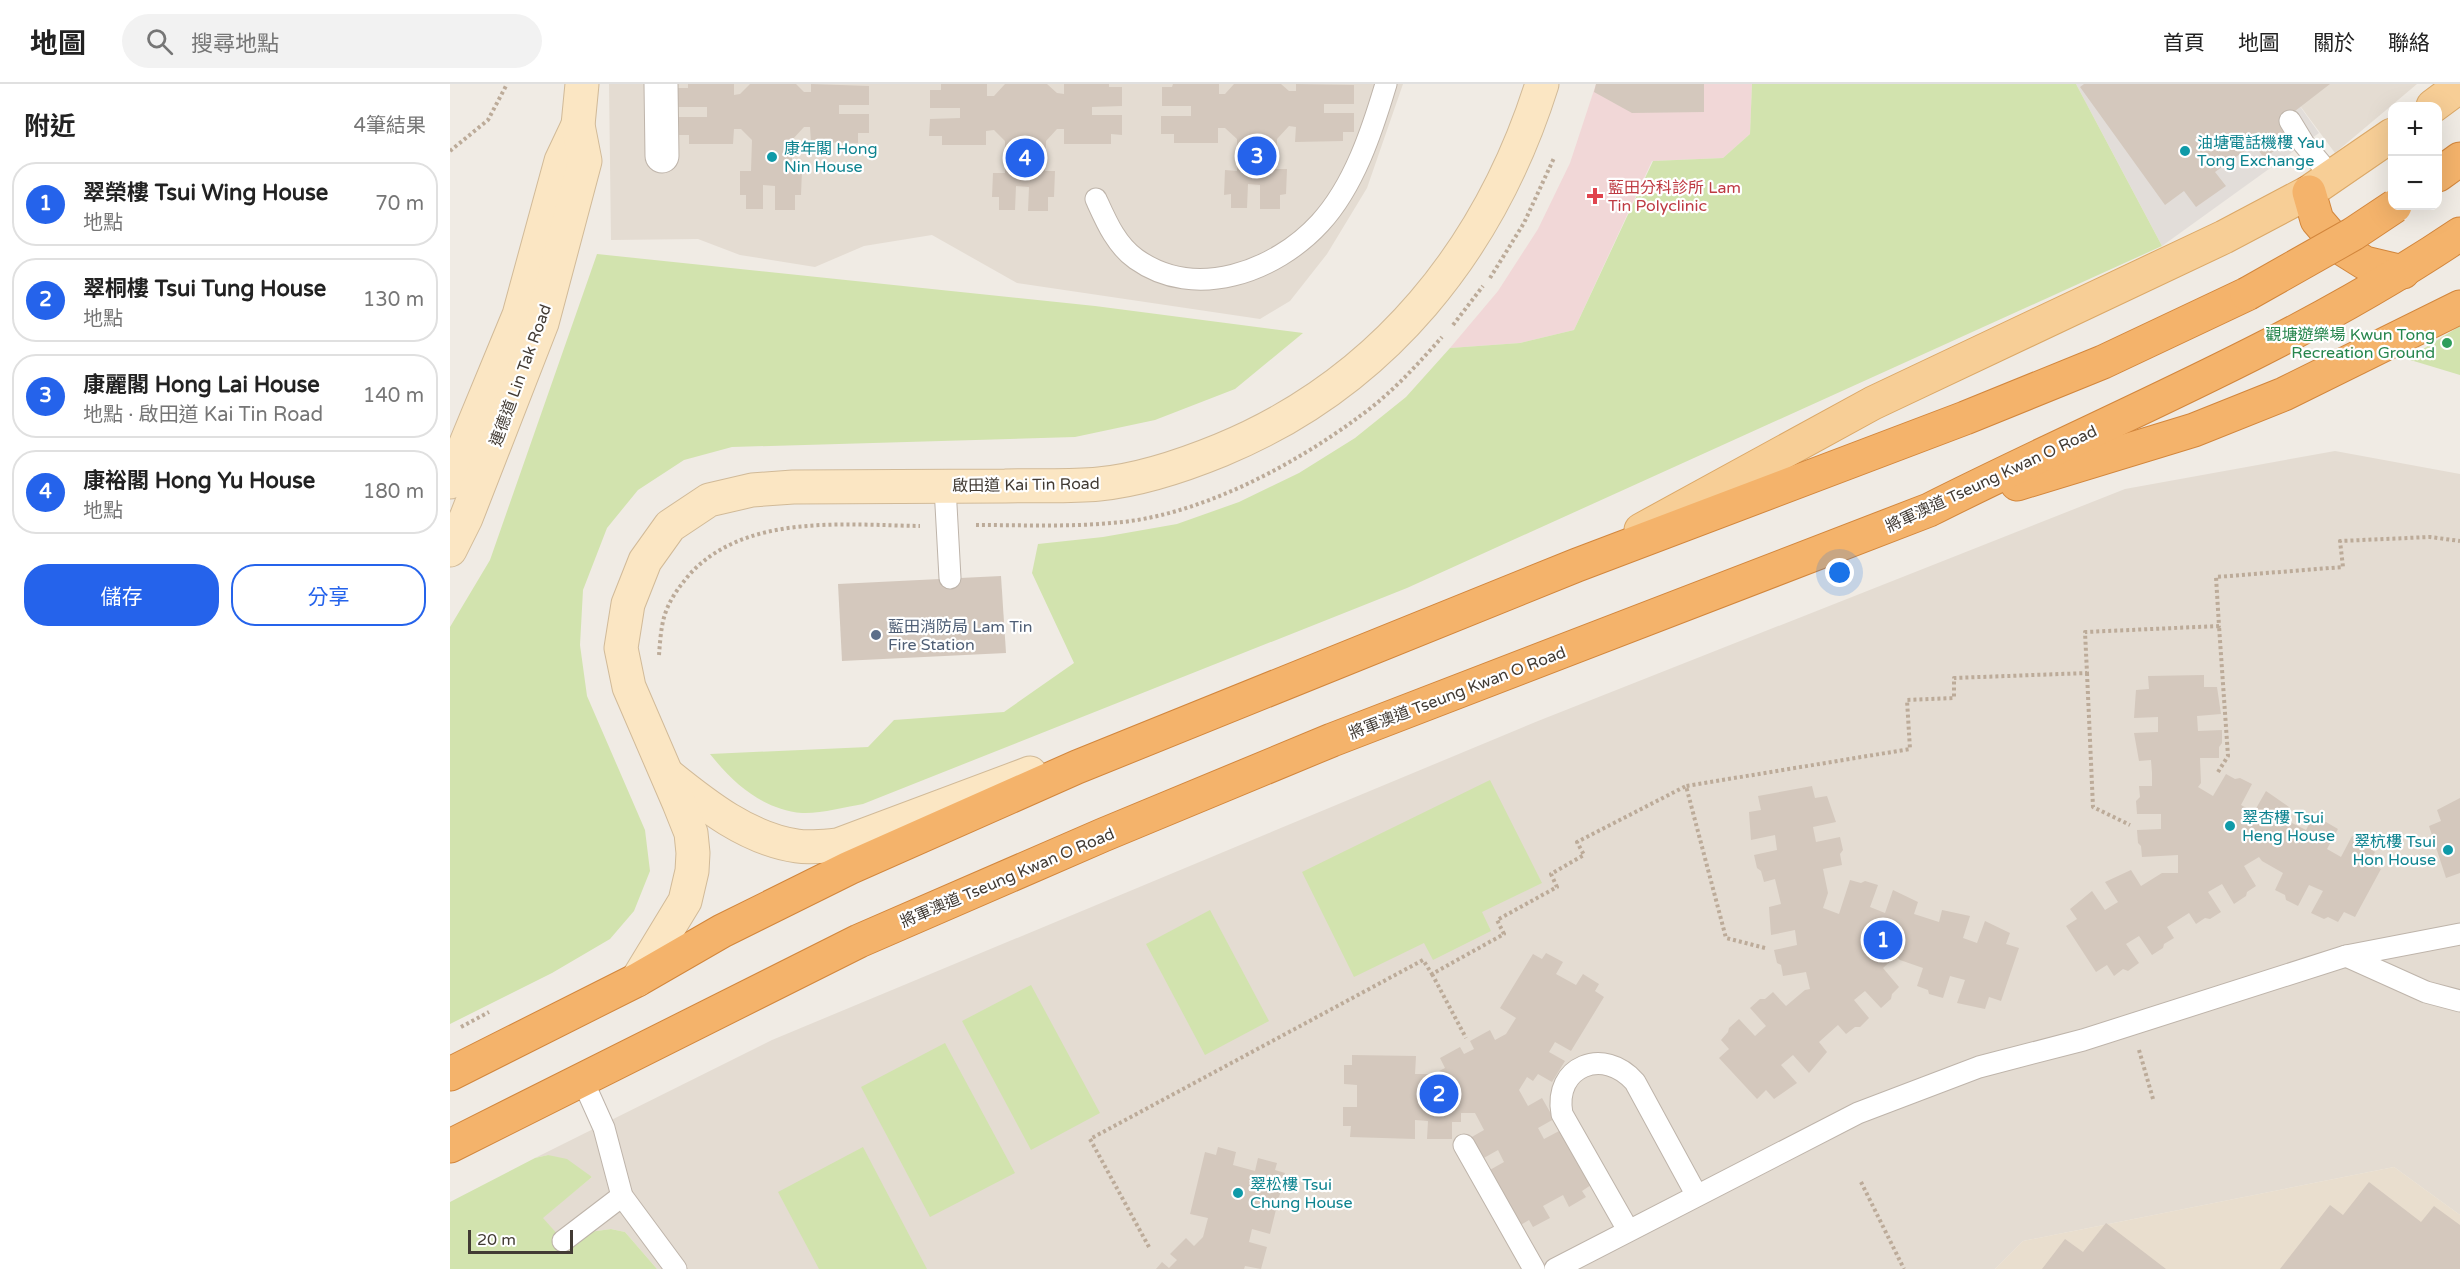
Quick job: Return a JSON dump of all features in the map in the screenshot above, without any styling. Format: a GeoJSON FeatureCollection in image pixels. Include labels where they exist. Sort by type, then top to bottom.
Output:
{"type":"FeatureCollection","features":[{"type":"Feature","properties":{"kind":"highway"},"geometry":{"type":"LineString","coordinates":[[2442,173],[2460,159]]}},
{"type":"Feature","properties":{"kind":"highway"},"geometry":{"type":"LineString","coordinates":[[2321,185],[2317,220],[2341,248],[2365,263],[2403,272]]}},
{"type":"Feature","properties":{"kind":"highway"},"geometry":{"type":"LineString","coordinates":[[450,1074],[637,980],[722,931],[849,868],[1077,767],[1203,715],[1577,564],[1987,409],[2185,325],[2284,274],[2389,210]]}},
{"type":"Feature","properties":{"kind":"highway","name":"將軍澳道 Tseung Kwan O Road"},"geometry":{"type":"LineString","coordinates":[[450,1146],[859,941],[1112,832],[1332,740],[1929,510],[2188,386],[2316,321],[2403,272],[2460,234]]}},
{"type":"Feature","properties":{"kind":"highway"},"geometry":{"type":"LineString","coordinates":[[1929,510],[2122,454],[2194,430],[2284,394],[2460,307]]}},
{"type":"Feature","properties":{"kind":"main road"},"geometry":{"type":"LineString","coordinates":[[2438,102],[2460,86]]}},
{"type":"Feature","properties":{"kind":"main road"},"geometry":{"type":"LineString","coordinates":[[1577,564],[1873,403],[2224,237],[2321,185],[2388,138]]}},
{"type":"Feature","properties":{"kind":"street","name":"連德道 Lin Tak Road"},"geometry":{"type":"LineString","coordinates":[[450,550],[466,518],[542,323],[585,161],[578,125],[582,84]]}},
{"type":"Feature","properties":{"kind":"street"},"geometry":{"type":"LineString","coordinates":[[661,84],[662,156]]}},
{"type":"Feature","properties":{"kind":"street","name":"啟田道 Kai Tin Road"},"geometry":{"type":"LineString","coordinates":[[637,980],[679,914],[689,888],[692,871],[691,833],[629,687],[621,648],[628,604],[640,572],[645,561],[670,526],[709,500],[752,490],[793,487],[1100,484],[1179,467],[1250,438],[1316,400],[1376,353],[1421,306],[1473,237],[1509,173],[1542,84]]}},
{"type":"Feature","properties":{"kind":"street","name":"連德道 Lin Tak Road"},"geometry":{"type":"LineString","coordinates":[[450,482],[519,315],[561,161],[578,125]]}},
{"type":"Feature","properties":{"kind":"street","name":"啟田道 Kai Tin Road"},"geometry":{"type":"LineString","coordinates":[[664,772],[697,799],[753,832],[797,846],[838,845],[1102,747],[1203,715]]}},
{"type":"Feature","properties":{"kind":"lane"},"geometry":{"type":"LineString","coordinates":[[1096,199],[1111,232],[1135,258],[1167,275],[1203,281],[1236,275],[1267,263],[1304,238],[1320,223],[1340,195],[1376,118],[1386,84]]}},
{"type":"Feature","properties":{"kind":"lane"},"geometry":{"type":"LineString","coordinates":[[2290,121],[2304,144],[2321,185]]}},
{"type":"Feature","properties":{"kind":"lane"},"geometry":{"type":"LineString","coordinates":[[945,486],[950,578]]}},
{"type":"Feature","properties":{"kind":"lane"},"geometry":{"type":"LineString","coordinates":[[1555,1269],[1696,1194],[1857,1113],[1978,1067],[2083,1040],[2346,956],[2460,934]]}},
{"type":"Feature","properties":{"kind":"lane"},"geometry":{"type":"LineString","coordinates":[[2346,956],[2427,992],[2460,1001]]}},
{"type":"Feature","properties":{"kind":"lane"},"geometry":{"type":"LineString","coordinates":[[1628,1230],[1562,1114],[1560,1103],[1562,1090],[1577,1070],[1589,1064],[1602,1063],[1626,1072],[1635,1082],[1696,1194]]}},
{"type":"Feature","properties":{"kind":"lane"},"geometry":{"type":"LineString","coordinates":[[582,1079],[604,1128],[622,1196],[676,1269]]}},
{"type":"Feature","properties":{"kind":"lane"},"geometry":{"type":"LineString","coordinates":[[1464,1145],[1534,1269]]}},
{"type":"Feature","properties":{"kind":"lane"},"geometry":{"type":"LineString","coordinates":[[563,1241],[622,1196]]}},
{"type":"Feature","properties":{"kind":"path"},"geometry":{"type":"LineString","coordinates":[[450,151],[488,120],[507,84]]}},
{"type":"Feature","properties":{"kind":"path"},"geometry":{"type":"LineString","coordinates":[[2218,772],[2228,756],[2216,577],[2343,567],[2340,541],[2430,537],[2460,541]]}},
{"type":"Feature","properties":{"kind":"path"},"geometry":{"type":"LineString","coordinates":[[2130,825],[2092,807],[2085,632],[2219,626]]}},
{"type":"Feature","properties":{"kind":"path"},"geometry":{"type":"LineString","coordinates":[[1432,974],[1504,934],[1497,920],[1557,887],[1551,874],[1584,855],[1577,842],[1686,786],[1910,749],[1907,700],[1954,698],[1954,678],[2087,673]]}},
{"type":"Feature","properties":{"kind":"path"},"geometry":{"type":"LineString","coordinates":[[1686,786],[1726,938],[1765,948]]}},
{"type":"Feature","properties":{"kind":"path"},"geometry":{"type":"LineString","coordinates":[[1149,1247],[1090,1139],[1424,960],[1466,1038]]}},
{"type":"Feature","properties":{"kind":"path"},"geometry":{"type":"LineString","coordinates":[[460,1027],[489,1012]]}},
{"type":"Feature","properties":{"kind":"path"},"geometry":{"type":"LineString","coordinates":[[2131,1025],[2152,1099]]}},
{"type":"Feature","properties":{"kind":"path"},"geometry":{"type":"LineString","coordinates":[[1861,1182],[1905,1269]]}},
{"type":"Feature","properties":{"kind":"shaded area"},"geometry":{"type":"Polygon","coordinates":[[[609,84],[1403,84],[1367,188],[1327,254],[1290,301],[1260,319],[1017,283],[932,235],[864,246],[815,267],[740,255],[698,239],[611,240],[609,84]]]}},
{"type":"Feature","properties":{"kind":"shaded area","name":"藍田分科診所 Lam Tin Polyclinic"},"geometry":{"type":"Polygon","coordinates":[[[1596,84],[1752,84],[1750,134],[1723,158],[1652,161],[1574,330],[1520,343],[1450,348],[1498,291],[1538,229],[1570,163],[1596,84]]]}},
{"type":"Feature","properties":{"kind":"shaded area","name":"油塘電話機樓 Yau Tong Exchange"},"geometry":{"type":"Polygon","coordinates":[[[2076,84],[2284,84],[2319,133],[2162,246],[2076,84]]]}},
{"type":"Feature","properties":{"kind":"shaded area"},"geometry":{"type":"Polygon","coordinates":[[[2284,84],[2417,84],[2396,102],[2388,102],[2388,108],[2335,153],[2284,84]]]}},
{"type":"Feature","properties":{"kind":"shaded area"},"geometry":{"type":"Polygon","coordinates":[[[2335,451],[2460,474],[2460,1215],[2394,1167],[2023,1241],[1995,1269],[657,1269],[625,1232],[611,1229],[589,1232],[569,1247],[542,1218],[592,1177],[548,1155],[535,1158],[772,1040],[1538,721],[2125,489],[2335,451]]]}},
{"type":"Feature","properties":{"kind":"shaded area"},"geometry":{"type":"Polygon","coordinates":[[[2394,1167],[2460,1215],[2460,1269],[1995,1269],[2023,1241],[2394,1167]]]}},
{"type":"Feature","properties":{"kind":"green space"},"geometry":{"type":"Polygon","coordinates":[[[1752,84],[2076,84],[2162,246],[1407,588],[863,804],[809,813],[788,811],[762,800],[739,785],[710,754],[868,747],[894,720],[1004,712],[1074,663],[1032,573],[1038,544],[1103,537],[1177,524],[1239,502],[1299,473],[1355,438],[1406,397],[1450,348],[1520,343],[1574,330],[1653,161],[1723,158],[1750,134],[1752,84]]]}},
{"type":"Feature","properties":{"kind":"green space"},"geometry":{"type":"Polygon","coordinates":[[[597,254],[1095,306],[1303,333],[1235,389],[1155,420],[1075,437],[732,447],[684,460],[638,490],[607,528],[583,590],[580,645],[587,696],[645,830],[650,871],[634,911],[610,939],[552,973],[450,1024],[450,627],[490,560],[597,254]]]}},
{"type":"Feature","properties":{"kind":"green space","name":"觀塘遊樂場 Kwun Tong Recreation Ground"},"geometry":{"type":"Polygon","coordinates":[[[2460,326],[2460,375],[2407,359],[2460,326]]]}},
{"type":"Feature","properties":{"kind":"green space"},"geometry":{"type":"Polygon","coordinates":[[[1490,780],[1542,883],[1482,912],[1491,931],[1433,960],[1424,943],[1354,977],[1302,872],[1490,780]]]}},
{"type":"Feature","properties":{"kind":"green space"},"geometry":{"type":"Polygon","coordinates":[[[1210,910],[1269,1021],[1205,1055],[1146,944],[1210,910]]]}},
{"type":"Feature","properties":{"kind":"green space"},"geometry":{"type":"Polygon","coordinates":[[[1031,985],[1100,1113],[1031,1150],[962,1021],[1031,985]]]}},
{"type":"Feature","properties":{"kind":"green space"},"geometry":{"type":"Polygon","coordinates":[[[945,1043],[1015,1173],[930,1217],[861,1087],[945,1043]]]}},
{"type":"Feature","properties":{"kind":"green space"},"geometry":{"type":"Polygon","coordinates":[[[863,1147],[927,1269],[819,1269],[778,1192],[863,1147]]]}},
{"type":"Feature","properties":{"kind":"green space"},"geometry":{"type":"Polygon","coordinates":[[[548,1155],[567,1159],[592,1177],[543,1218],[569,1247],[589,1232],[611,1229],[625,1232],[657,1269],[450,1269],[450,1202],[535,1158],[548,1155]]]}},
{"type":"Feature","properties":{"kind":"building","name":"康年閣 Hong Nin House"},"geometry":{"type":"Polygon","coordinates":[[[688,84],[734,84],[734,95],[740,94],[750,84],[796,84],[804,92],[811,92],[811,84],[869,86],[869,105],[839,105],[839,114],[869,114],[869,133],[858,133],[858,143],[811,142],[810,127],[804,127],[792,140],[792,170],[802,170],[801,195],[795,195],[795,210],[775,210],[775,186],[763,185],[763,209],[746,209],[746,195],[740,195],[740,171],[751,171],[752,140],[741,129],[734,129],[733,144],[689,144],[689,135],[676,135],[676,117],[707,117],[707,107],[677,107],[677,88],[688,88],[688,84]]]}},
{"type":"Feature","properties":{"kind":"building"},"geometry":{"type":"Polygon","coordinates":[[[941,84],[987,84],[987,96],[994,96],[1005,84],[1047,84],[1057,93],[1064,94],[1064,84],[1109,84],[1109,87],[1122,87],[1122,106],[1092,107],[1092,115],[1122,115],[1122,135],[1111,134],[1111,144],[1064,144],[1064,129],[1057,129],[1046,141],[1045,171],[1055,171],[1054,197],[1048,197],[1048,211],[1028,211],[1029,187],[1016,186],[1015,210],[999,210],[999,197],[992,197],[993,173],[1005,173],[1005,141],[994,130],[986,131],[986,145],[942,145],[942,136],[929,136],[930,119],[960,118],[960,108],[930,108],[930,90],[941,90],[941,84]]]}},
{"type":"Feature","properties":{"kind":"building"},"geometry":{"type":"Polygon","coordinates":[[[1173,84],[1219,84],[1219,94],[1225,94],[1234,84],[1281,84],[1289,91],[1296,91],[1296,84],[1354,85],[1354,104],[1324,104],[1324,113],[1354,113],[1354,132],[1343,132],[1343,141],[1295,142],[1296,127],[1289,126],[1277,139],[1276,169],[1287,169],[1286,194],[1280,195],[1280,209],[1260,209],[1260,185],[1248,184],[1247,208],[1231,208],[1231,194],[1224,195],[1225,170],[1237,171],[1237,139],[1225,128],[1218,128],[1218,143],[1174,143],[1174,134],[1161,134],[1161,116],[1191,116],[1191,106],[1162,106],[1162,87],[1172,87],[1173,84]]]}},
{"type":"Feature","properties":{"kind":"building"},"geometry":{"type":"Polygon","coordinates":[[[1596,84],[1704,84],[1704,112],[1632,113],[1594,92],[1596,84]]]}},
{"type":"Feature","properties":{"kind":"building","name":"油塘電話機樓 Yau Tong Exchange"},"geometry":{"type":"Polygon","coordinates":[[[2084,84],[2330,84],[2282,121],[2294,137],[2264,158],[2254,144],[2215,172],[2226,186],[2196,207],[2184,191],[2165,205],[2080,87],[2084,84]]]}},
{"type":"Feature","properties":{"kind":"building"},"geometry":{"type":"Polygon","coordinates":[[[1001,576],[1006,653],[842,661],[838,584],[1001,576]]]}},
{"type":"Feature","properties":{"kind":"building","name":"翠杏樓 Tsui Heng House"},"geometry":{"type":"Polygon","coordinates":[[[2204,675],[2204,687],[2217,687],[2221,714],[2197,716],[2198,731],[2222,730],[2222,743],[2219,747],[2219,758],[2200,758],[2201,783],[2198,787],[2213,796],[2226,774],[2235,779],[2240,778],[2252,784],[2241,805],[2254,812],[2266,791],[2289,807],[2283,818],[2294,824],[2306,830],[2312,819],[2322,824],[2326,822],[2338,829],[2327,849],[2341,857],[2352,836],[2375,852],[2369,863],[2381,869],[2355,917],[2344,912],[2338,922],[2311,913],[2323,891],[2309,885],[2298,906],[2286,900],[2285,895],[2275,890],[2283,873],[2259,857],[2244,866],[2256,886],[2247,892],[2246,896],[2234,904],[2222,884],[2208,892],[2221,912],[2196,924],[2189,913],[2167,927],[2174,938],[2152,955],[2139,936],[2126,944],[2139,963],[2128,971],[2123,969],[2114,976],[2107,965],[2096,972],[2066,926],[2077,919],[2070,909],[2092,891],[2105,910],[2118,902],[2105,882],[2131,870],[2141,886],[2162,873],[2178,873],[2178,855],[2142,857],[2141,846],[2138,843],[2137,830],[2161,829],[2161,814],[2137,814],[2136,801],[2140,797],[2139,786],[2152,786],[2152,773],[2151,760],[2139,761],[2134,733],[2158,732],[2158,717],[2134,718],[2136,690],[2149,689],[2148,676],[2204,675]]]}},
{"type":"Feature","properties":{"kind":"building"},"geometry":{"type":"Polygon","coordinates":[[[1812,786],[1815,798],[1827,796],[1836,822],[1813,827],[1816,842],[1840,837],[1843,850],[1840,854],[1842,865],[1823,869],[1828,893],[1823,908],[1839,914],[1850,880],[1861,883],[1865,881],[1878,885],[1870,907],[1885,913],[1893,890],[1918,902],[1914,914],[1939,922],[1942,910],[1970,916],[1963,938],[1977,943],[1985,921],[2010,933],[2006,944],[2019,948],[2001,1001],[1989,997],[1985,1009],[1957,1003],[1965,980],[1950,976],[1943,998],[1929,994],[1928,990],[1917,986],[1923,968],[1900,960],[1896,956],[1883,968],[1899,987],[1892,994],[1891,999],[1881,1008],[1865,991],[1854,1000],[1869,1018],[1860,1027],[1855,1027],[1846,1034],[1838,1025],[1819,1042],[1827,1052],[1809,1073],[1793,1055],[1781,1065],[1797,1083],[1774,1099],[1766,1090],[1757,1099],[1719,1058],[1729,1049],[1721,1040],[1739,1019],[1755,1036],[1766,1026],[1750,1008],[1760,999],[1765,999],[1773,992],[1786,1006],[1805,990],[1810,989],[1806,972],[1783,976],[1781,965],[1777,963],[1774,950],[1797,945],[1795,930],[1771,935],[1769,907],[1781,904],[1775,879],[1764,882],[1754,855],[1777,850],[1775,835],[1751,840],[1749,812],[1761,810],[1758,796],[1812,786]]]}},
{"type":"Feature","properties":{"kind":"building","name":"翠杭樓 Tsui Hon House"},"geometry":{"type":"Polygon","coordinates":[[[2460,798],[2460,873],[2446,878],[2429,826],[2441,821],[2437,810],[2460,798]]]}},
{"type":"Feature","properties":{"kind":"building"},"geometry":{"type":"Polygon","coordinates":[[[1546,953],[1563,962],[1556,974],[1576,985],[1583,974],[1599,984],[1595,991],[1604,997],[1571,1051],[1555,1042],[1549,1052],[1565,1061],[1552,1082],[1538,1074],[1533,1081],[1527,1077],[1519,1090],[1528,1106],[1542,1098],[1554,1119],[1538,1128],[1544,1139],[1561,1130],[1591,1185],[1582,1191],[1586,1197],[1569,1207],[1563,1195],[1543,1206],[1550,1218],[1533,1227],[1529,1220],[1519,1226],[1488,1171],[1504,1162],[1498,1150],[1482,1159],[1470,1138],[1484,1130],[1475,1113],[1461,1113],[1461,1122],[1452,1122],[1452,1139],[1427,1139],[1428,1121],[1415,1120],[1415,1139],[1350,1137],[1351,1126],[1343,1126],[1343,1107],[1357,1107],[1357,1085],[1344,1084],[1344,1065],[1352,1065],[1352,1055],[1416,1056],[1415,1074],[1433,1074],[1445,1068],[1440,1058],[1460,1047],[1464,1054],[1474,1049],[1470,1041],[1490,1030],[1495,1040],[1506,1034],[1516,1018],[1500,1008],[1533,954],[1542,959],[1546,953]]]}},
{"type":"Feature","properties":{"kind":"building","name":"翠松樓 Tsui Chung House"},"geometry":{"type":"Polygon","coordinates":[[[1218,1147],[1236,1152],[1233,1165],[1255,1171],[1258,1158],[1277,1163],[1275,1170],[1285,1173],[1270,1234],[1252,1229],[1249,1242],[1267,1247],[1261,1269],[1245,1266],[1244,1269],[1156,1269],[1162,1262],[1169,1268],[1177,1260],[1170,1254],[1186,1238],[1194,1246],[1203,1237],[1208,1218],[1190,1214],[1205,1152],[1216,1155],[1218,1147]]]}},
{"type":"Feature","properties":{"kind":"building"},"geometry":{"type":"Polygon","coordinates":[[[2369,1182],[2421,1222],[2434,1206],[2460,1225],[2460,1269],[2280,1269],[2330,1205],[2343,1215],[2369,1182]]]}},
{"type":"Feature","properties":{"kind":"building"},"geometry":{"type":"Polygon","coordinates":[[[2106,1223],[2166,1269],[2042,1269],[2065,1239],[2083,1252],[2106,1223]]]}},
{"type":"Feature","properties":{"kind":"place","name":"油塘電話機樓 Yau Tong Exchange"},"geometry":{"type":"Point","coordinates":[2185,151]}},
{"type":"Feature","properties":{"kind":"place","name":"康麗閣 Hong Lai House"},"geometry":{"type":"Point","coordinates":[1257,156]}},
{"type":"Feature","properties":{"kind":"place","name":"康年閣 Hong Nin House"},"geometry":{"type":"Point","coordinates":[772,157]}},
{"type":"Feature","properties":{"kind":"place","name":"康裕閣 Hong Yu House"},"geometry":{"type":"Point","coordinates":[1025,158]}},
{"type":"Feature","properties":{"kind":"place","name":"藍田分科診所 Lam Tin Polyclinic"},"geometry":{"type":"Point","coordinates":[1595,196]}},
{"type":"Feature","properties":{"kind":"place","name":"觀塘遊樂場 Kwun Tong Recreation Ground"},"geometry":{"type":"Point","coordinates":[2447,343]}},
{"type":"Feature","properties":{"kind":"place","name":"藍田消防局 Lam Tin Fire Station"},"geometry":{"type":"Point","coordinates":[876,635]}},
{"type":"Feature","properties":{"kind":"place","name":"翠杏樓 Tsui Heng House"},"geometry":{"type":"Point","coordinates":[2230,826]}},
{"type":"Feature","properties":{"kind":"place","name":"翠杭樓 Tsui Hon House"},"geometry":{"type":"Point","coordinates":[2448,850]}},
{"type":"Feature","properties":{"kind":"place","name":"翠榮樓 Tsui Wing House"},"geometry":{"type":"Point","coordinates":[1883,940]}},
{"type":"Feature","properties":{"kind":"place","name":"翠桐樓 Tsui Tung House"},"geometry":{"type":"Point","coordinates":[1439,1094]}},
{"type":"Feature","properties":{"kind":"place","name":"翠松樓 Tsui Chung House"},"geometry":{"type":"Point","coordinates":[1238,1193]}}]}
